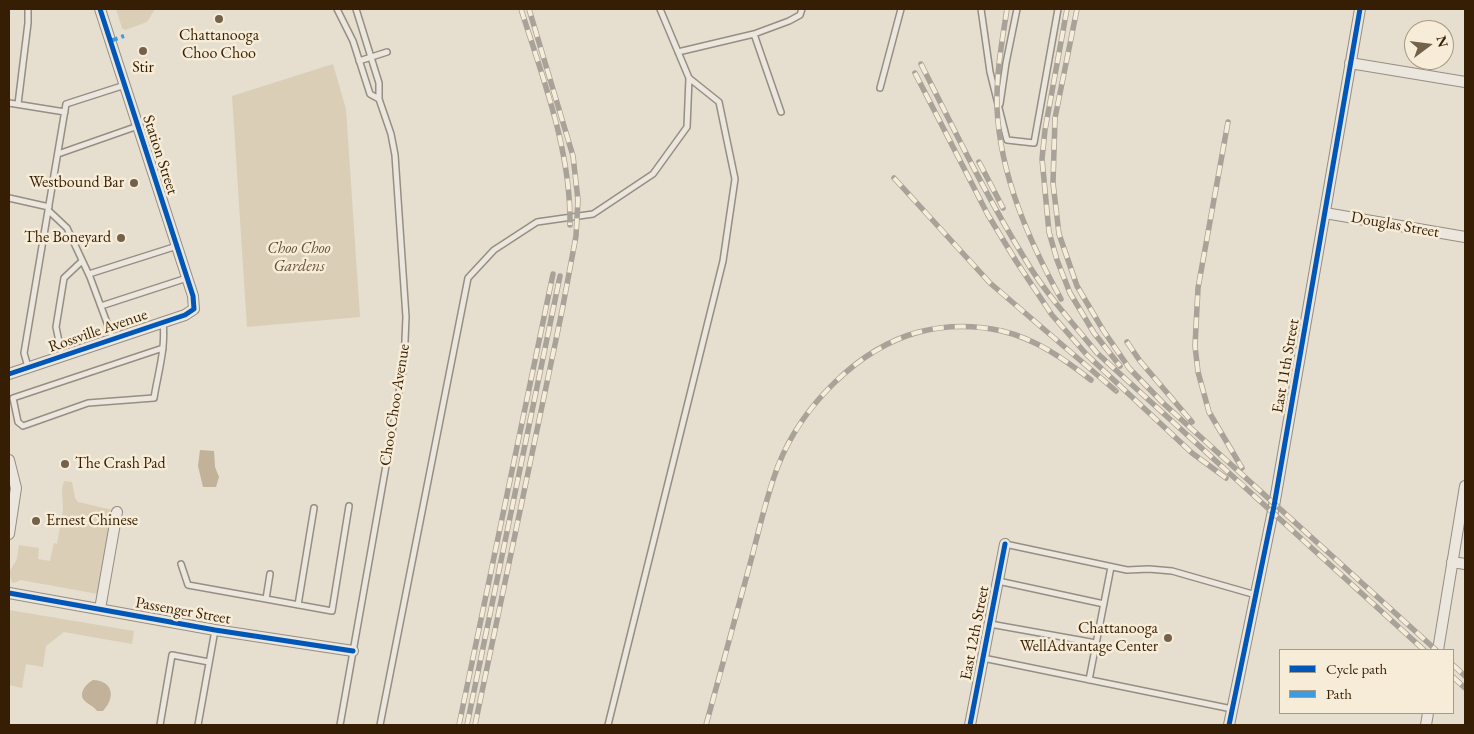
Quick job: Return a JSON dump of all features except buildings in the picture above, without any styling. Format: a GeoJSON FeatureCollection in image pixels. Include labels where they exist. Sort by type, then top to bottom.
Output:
{"type":"FeatureCollection","features":[{"type":"Feature","properties":{"kind":"street","name":"Station Street"},"geometry":{"type":"LineString","coordinates":[[100,9],[193,296],[194,309]]}},
{"type":"Feature","properties":{"kind":"street","name":"East 11th Street"},"geometry":{"type":"LineString","coordinates":[[1229,725],[1274,506],[1360,9]]}},
{"type":"Feature","properties":{"kind":"street"},"geometry":{"type":"LineString","coordinates":[[1350,63],[1465,82]]}},
{"type":"Feature","properties":{"kind":"street","name":"Douglas Street"},"geometry":{"type":"LineString","coordinates":[[1325,213],[1465,237]]}},
{"type":"Feature","properties":{"kind":"street","name":"Rossville Avenue"},"geometry":{"type":"LineString","coordinates":[[9,374],[185,315],[194,309]]}},
{"type":"Feature","properties":{"kind":"street"},"geometry":{"type":"LineString","coordinates":[[9,460],[16,488],[9,534]]}},
{"type":"Feature","properties":{"kind":"street"},"geometry":{"type":"LineString","coordinates":[[1438,649],[1465,486]]}},
{"type":"Feature","properties":{"kind":"street"},"geometry":{"type":"LineString","coordinates":[[100,609],[117,512]]}},
{"type":"Feature","properties":{"kind":"street","name":"East 12th Street"},"geometry":{"type":"LineString","coordinates":[[970,725],[1005,544]]}},
{"type":"Feature","properties":{"kind":"street"},"geometry":{"type":"LineString","coordinates":[[1452,562],[1465,564]]}},
{"type":"Feature","properties":{"kind":"street","name":"Passenger Street"},"geometry":{"type":"LineString","coordinates":[[9,593],[215,630],[353,651]]}},
{"type":"Feature","properties":{"kind":"lane"},"geometry":{"type":"LineString","coordinates":[[18,104],[28,9]]}},
{"type":"Feature","properties":{"kind":"lane","name":"Choo Choo Avenue"},"geometry":{"type":"LineString","coordinates":[[337,9],[353,41],[370,94],[379,99]]}},
{"type":"Feature","properties":{"kind":"lane","name":"Choo Choo Avenue"},"geometry":{"type":"LineString","coordinates":[[340,725],[404,364],[406,317],[395,155],[391,134],[379,99],[379,83],[356,9]]}},
{"type":"Feature","properties":{"kind":"lane"},"geometry":{"type":"LineString","coordinates":[[380,725],[468,278],[494,250],[537,222],[593,214],[653,174],[688,127],[689,78],[660,9]]}},
{"type":"Feature","properties":{"kind":"lane"},"geometry":{"type":"LineString","coordinates":[[678,52],[754,34],[789,21],[800,15],[802,9]]}},
{"type":"Feature","properties":{"kind":"lane"},"geometry":{"type":"LineString","coordinates":[[880,88],[901,9]]}},
{"type":"Feature","properties":{"kind":"lane"},"geometry":{"type":"LineString","coordinates":[[981,9],[990,72],[1007,140],[1034,143],[1058,9]]}},
{"type":"Feature","properties":{"kind":"lane"},"geometry":{"type":"LineString","coordinates":[[999,108],[1017,9]]}},
{"type":"Feature","properties":{"kind":"lane"},"geometry":{"type":"LineString","coordinates":[[754,34],[781,112]]}},
{"type":"Feature","properties":{"kind":"lane"},"geometry":{"type":"LineString","coordinates":[[359,61],[387,52]]}},
{"type":"Feature","properties":{"kind":"lane"},"geometry":{"type":"LineString","coordinates":[[608,725],[723,261],[735,179],[719,102],[689,78]]}},
{"type":"Feature","properties":{"kind":"lane"},"geometry":{"type":"LineString","coordinates":[[28,368],[24,353],[66,104],[125,85]]}},
{"type":"Feature","properties":{"kind":"lane"},"geometry":{"type":"LineString","coordinates":[[9,103],[65,112]]}},
{"type":"Feature","properties":{"kind":"lane"},"geometry":{"type":"LineString","coordinates":[[58,154],[138,126]]}},
{"type":"Feature","properties":{"kind":"lane"},"geometry":{"type":"LineString","coordinates":[[9,198],[49,209],[66,228],[89,274],[113,339]]}},
{"type":"Feature","properties":{"kind":"lane"},"geometry":{"type":"LineString","coordinates":[[89,274],[176,246]]}},
{"type":"Feature","properties":{"kind":"lane"},"geometry":{"type":"LineString","coordinates":[[62,356],[56,327],[64,278],[82,261]]}},
{"type":"Feature","properties":{"kind":"lane"},"geometry":{"type":"LineString","coordinates":[[101,306],[187,278]]}},
{"type":"Feature","properties":{"kind":"lane"},"geometry":{"type":"LineString","coordinates":[[163,322],[165,338],[154,398],[88,403],[23,426],[18,422],[13,398],[163,348]]}},
{"type":"Feature","properties":{"kind":"lane"},"geometry":{"type":"LineString","coordinates":[[181,564],[188,585],[332,611],[349,506]]}},
{"type":"Feature","properties":{"kind":"lane"},"geometry":{"type":"LineString","coordinates":[[298,605],[314,508]]}},
{"type":"Feature","properties":{"kind":"lane"},"geometry":{"type":"LineString","coordinates":[[1005,544],[1127,570],[1172,571],[1257,595]]}},
{"type":"Feature","properties":{"kind":"lane"},"geometry":{"type":"LineString","coordinates":[[1089,680],[1111,567]]}},
{"type":"Feature","properties":{"kind":"lane"},"geometry":{"type":"LineString","coordinates":[[266,599],[270,574]]}},
{"type":"Feature","properties":{"kind":"lane"},"geometry":{"type":"LineString","coordinates":[[998,581],[1104,604]]}},
{"type":"Feature","properties":{"kind":"lane"},"geometry":{"type":"LineString","coordinates":[[990,624],[1096,643]]}},
{"type":"Feature","properties":{"kind":"lane"},"geometry":{"type":"LineString","coordinates":[[198,725],[215,630]]}},
{"type":"Feature","properties":{"kind":"lane"},"geometry":{"type":"LineString","coordinates":[[160,725],[172,655],[209,662]]}},
{"type":"Feature","properties":{"kind":"lane"},"geometry":{"type":"LineString","coordinates":[[983,658],[1233,709]]}},
{"type":"Feature","properties":{"kind":"green space"},"geometry":{"type":"Polygon","coordinates":[[[116,9],[155,9],[147,22],[125,30],[122,28],[116,9]]]}},
{"type":"Feature","properties":{"kind":"green space","name":"Choo Choo Gardens"},"geometry":{"type":"Polygon","coordinates":[[[333,64],[346,109],[360,317],[247,327],[232,96],[333,64]]]}},
{"type":"Feature","properties":{"kind":"green space"},"geometry":{"type":"Polygon","coordinates":[[[64,481],[72,482],[75,498],[78,502],[113,510],[98,594],[21,580],[14,583],[10,578],[10,572],[17,558],[19,545],[39,548],[38,559],[50,561],[54,543],[57,544],[63,510],[62,489],[64,481]]]}},
{"type":"Feature","properties":{"kind":"green space"},"geometry":{"type":"Polygon","coordinates":[[[9,610],[134,631],[132,644],[64,632],[46,646],[43,667],[26,664],[22,688],[9,685],[9,610]]]}},
{"type":"Feature","properties":{"kind":"shaded area"},"geometry":{"type":"Polygon","coordinates":[[[200,450],[214,451],[215,467],[219,477],[216,487],[203,487],[198,466],[200,450]]]}},
{"type":"Feature","properties":{"kind":"shaded area"},"geometry":{"type":"Polygon","coordinates":[[[93,680],[105,683],[110,691],[110,700],[103,711],[97,711],[82,697],[84,688],[93,680]]]}},
{"type":"Feature","properties":{"kind":"railway"},"geometry":{"type":"LineString","coordinates":[[521,9],[561,142],[566,169],[570,225]]}},
{"type":"Feature","properties":{"kind":"railway"},"geometry":{"type":"LineString","coordinates":[[475,725],[576,236],[578,200],[573,156],[529,9]]}},
{"type":"Feature","properties":{"kind":"railway"},"geometry":{"type":"LineString","coordinates":[[1007,9],[997,83],[999,133],[1010,183],[1018,207],[1027,231],[1061,299]]}},
{"type":"Feature","properties":{"kind":"railway"},"geometry":{"type":"LineString","coordinates":[[1067,9],[1045,130],[1042,159],[1049,232],[1057,260],[1070,293],[1094,333],[1120,366]]}},
{"type":"Feature","properties":{"kind":"railway"},"geometry":{"type":"LineString","coordinates":[[1077,9],[1055,118],[1053,183],[1059,234],[1077,286],[1103,330],[1129,368],[1163,403],[1435,649]]}},
{"type":"Feature","properties":{"kind":"railway"},"geometry":{"type":"LineString","coordinates":[[921,64],[984,187],[1025,259],[1050,296],[1097,353],[1423,649]]}},
{"type":"Feature","properties":{"kind":"railway"},"geometry":{"type":"LineString","coordinates":[[915,73],[988,215],[1052,315],[1087,355],[1192,453],[1226,478]]}},
{"type":"Feature","properties":{"kind":"railway"},"geometry":{"type":"LineString","coordinates":[[1228,122],[1198,288],[1195,346],[1198,372],[1209,412],[1242,468]]}},
{"type":"Feature","properties":{"kind":"railway"},"geometry":{"type":"LineString","coordinates":[[979,162],[1003,208]]}},
{"type":"Feature","properties":{"kind":"railway"},"geometry":{"type":"LineString","coordinates":[[894,178],[990,283],[1116,391]]}},
{"type":"Feature","properties":{"kind":"railway"},"geometry":{"type":"LineString","coordinates":[[459,725],[553,274]]}},
{"type":"Feature","properties":{"kind":"railway"},"geometry":{"type":"LineString","coordinates":[[467,725],[560,276]]}},
{"type":"Feature","properties":{"kind":"railway"},"geometry":{"type":"LineString","coordinates":[[706,725],[766,502],[778,466],[801,422],[834,383],[874,351],[896,340],[919,332],[960,327],[992,329],[1026,339],[1060,357],[1091,380]]}},
{"type":"Feature","properties":{"kind":"railway"},"geometry":{"type":"LineString","coordinates":[[1127,342],[1140,361],[1192,422]]}},
{"type":"Feature","properties":{"kind":"railway"},"geometry":{"type":"LineString","coordinates":[[1454,666],[1465,676]]}},
{"type":"Feature","properties":{"kind":"railway"},"geometry":{"type":"LineString","coordinates":[[1454,678],[1465,688]]}},
{"type":"Feature","properties":{"kind":"marked path"},"geometry":{"type":"LineString","coordinates":[[110,41],[124,36]]}},
{"type":"Feature","properties":{"kind":"cycle path"},"geometry":{"type":"LineString","coordinates":[[9,374],[185,315],[194,309],[193,296],[100,9]]}},
{"type":"Feature","properties":{"kind":"cycle path"},"geometry":{"type":"LineString","coordinates":[[1229,725],[1274,506],[1360,9]]}},
{"type":"Feature","properties":{"kind":"cycle path"},"geometry":{"type":"LineString","coordinates":[[970,725],[1005,544]]}},
{"type":"Feature","properties":{"kind":"cycle path"},"geometry":{"type":"LineString","coordinates":[[9,593],[215,630],[353,651]]}},
{"type":"Feature","properties":{"kind":"place","name":"Chattanooga Choo Choo"},"geometry":{"type":"Point","coordinates":[219,19]}},
{"type":"Feature","properties":{"kind":"place","name":"Stir"},"geometry":{"type":"Point","coordinates":[143,51]}},
{"type":"Feature","properties":{"kind":"place","name":"Westbound Bar"},"geometry":{"type":"Point","coordinates":[134,183]}},
{"type":"Feature","properties":{"kind":"place","name":"The Boneyard"},"geometry":{"type":"Point","coordinates":[121,238]}},
{"type":"Feature","properties":{"kind":"place","name":"The Crash Pad"},"geometry":{"type":"Point","coordinates":[65,464]}},
{"type":"Feature","properties":{"kind":"place","name":"Ernest Chinese"},"geometry":{"type":"Point","coordinates":[36,521]}},
{"type":"Feature","properties":{"kind":"place","name":"Chattanooga WellAdvantage Center"},"geometry":{"type":"Point","coordinates":[1168,638]}}]}
